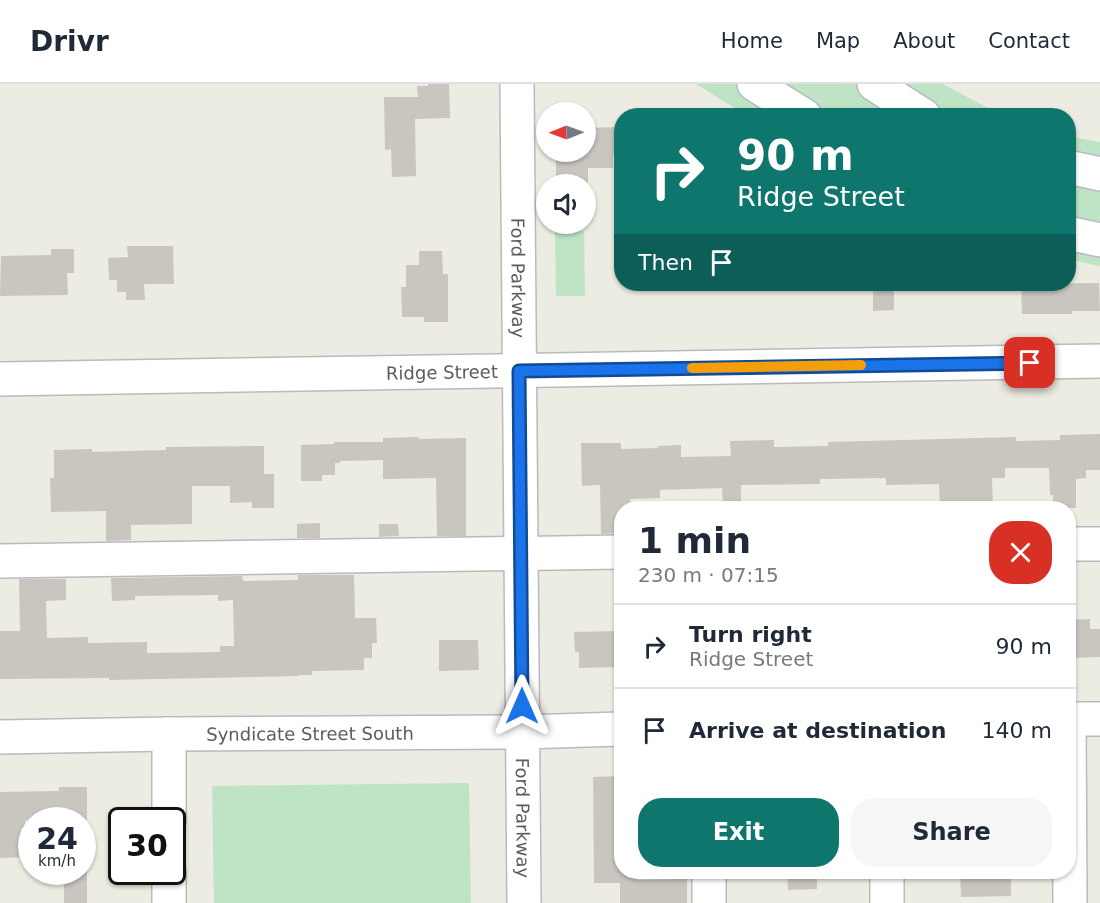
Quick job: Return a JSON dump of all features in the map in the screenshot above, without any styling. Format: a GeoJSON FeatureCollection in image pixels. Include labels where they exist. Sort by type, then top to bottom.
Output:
{"type":"FeatureCollection","features":[{"type":"Feature","properties":{"kind":"street","name":"Ford Parkway"},"geometry":{"type":"LineString","coordinates":[[517,84],[524,903]]}},
{"type":"Feature","properties":{"kind":"street"},"geometry":{"type":"LineString","coordinates":[[754,84],[792,108]]}},
{"type":"Feature","properties":{"kind":"street"},"geometry":{"type":"LineString","coordinates":[[874,84],[912,108]]}},
{"type":"Feature","properties":{"kind":"street"},"geometry":{"type":"LineString","coordinates":[[1076,169],[1100,174]]}},
{"type":"Feature","properties":{"kind":"street"},"geometry":{"type":"LineString","coordinates":[[1076,235],[1100,240]]}},
{"type":"Feature","properties":{"kind":"street","name":"Ridge Street"},"geometry":{"type":"LineString","coordinates":[[0,379],[1100,362]]}},
{"type":"Feature","properties":{"kind":"street"},"geometry":{"type":"LineString","coordinates":[[1076,544],[1100,544]]}},
{"type":"Feature","properties":{"kind":"street"},"geometry":{"type":"LineString","coordinates":[[0,561],[614,552]]}},
{"type":"Feature","properties":{"kind":"street"},"geometry":{"type":"LineString","coordinates":[[1076,719],[1100,719]]}},
{"type":"Feature","properties":{"kind":"street","name":"Syndicate Street South"},"geometry":{"type":"LineString","coordinates":[[0,737],[614,729]]}},
{"type":"Feature","properties":{"kind":"street"},"geometry":{"type":"LineString","coordinates":[[169,734],[169,807]]}},
{"type":"Feature","properties":{"kind":"street"},"geometry":{"type":"LineString","coordinates":[[709,879],[709,903]]}},
{"type":"Feature","properties":{"kind":"street"},"geometry":{"type":"LineString","coordinates":[[887,879],[887,903]]}},
{"type":"Feature","properties":{"kind":"street"},"geometry":{"type":"LineString","coordinates":[[1070,879],[1070,903]]}},
{"type":"Feature","properties":{"kind":"street"},"geometry":{"type":"LineString","coordinates":[[169,885],[169,903]]}},
{"type":"Feature","properties":{"kind":"green space"},"geometry":{"type":"Polygon","coordinates":[[[696,84],[943,84],[988,108],[735,108],[696,84]]]}},
{"type":"Feature","properties":{"kind":"green space"},"geometry":{"type":"Polygon","coordinates":[[[1076,138],[1100,142],[1100,266],[1076,261],[1076,138]]]}},
{"type":"Feature","properties":{"kind":"green space"},"geometry":{"type":"Polygon","coordinates":[[[555,234],[584,234],[585,296],[556,296],[555,234]]]}},
{"type":"Feature","properties":{"kind":"green space"},"geometry":{"type":"Polygon","coordinates":[[[469,783],[471,903],[214,903],[212,786],[469,783]]]}},
{"type":"Feature","properties":{"kind":"building"},"geometry":{"type":"Polygon","coordinates":[[[428,84],[449,84],[450,118],[415,119],[416,176],[392,177],[391,149],[385,150],[384,97],[418,97],[417,86],[428,86],[428,84]]]}},
{"type":"Feature","properties":{"kind":"building"},"geometry":{"type":"Polygon","coordinates":[[[614,127],[613,168],[588,168],[588,174],[556,174],[556,162],[596,162],[596,128],[614,127]]]}},
{"type":"Feature","properties":{"kind":"building"},"geometry":{"type":"Polygon","coordinates":[[[127,246],[173,246],[174,284],[144,284],[145,300],[126,300],[126,292],[117,292],[117,280],[109,280],[108,258],[128,257],[127,246]]]}},
{"type":"Feature","properties":{"kind":"building"},"geometry":{"type":"Polygon","coordinates":[[[51,249],[74,249],[74,273],[67,273],[68,295],[0,296],[1,256],[51,255],[51,249]]]}},
{"type":"Feature","properties":{"kind":"building"},"geometry":{"type":"Polygon","coordinates":[[[419,251],[442,251],[443,274],[448,274],[448,322],[424,322],[424,317],[402,317],[401,287],[406,287],[406,265],[419,265],[419,251]]]}},
{"type":"Feature","properties":{"kind":"building"},"geometry":{"type":"Polygon","coordinates":[[[1076,283],[1099,283],[1100,311],[1072,311],[1072,314],[1022,314],[1021,291],[1076,291],[1076,283]]]}},
{"type":"Feature","properties":{"kind":"building"},"geometry":{"type":"Polygon","coordinates":[[[873,291],[894,291],[894,310],[873,311],[873,291]]]}},
{"type":"Feature","properties":{"kind":"building"},"geometry":{"type":"Polygon","coordinates":[[[1100,434],[1100,470],[1086,470],[1086,478],[1076,479],[1076,501],[1053,501],[1053,495],[1050,495],[1049,468],[1005,468],[1005,478],[992,478],[993,501],[940,501],[939,484],[886,485],[886,478],[820,479],[820,484],[741,485],[741,501],[723,501],[722,488],[660,490],[660,498],[614,501],[614,533],[601,534],[600,485],[582,486],[581,443],[621,443],[621,449],[681,445],[681,457],[731,456],[730,441],[774,440],[774,447],[828,446],[828,442],[1016,437],[1016,441],[1060,440],[1060,435],[1100,434]]]}},
{"type":"Feature","properties":{"kind":"building"},"geometry":{"type":"Polygon","coordinates":[[[419,437],[419,439],[466,438],[466,536],[437,536],[436,478],[383,479],[383,460],[340,461],[340,463],[335,463],[335,475],[322,475],[322,481],[301,481],[301,445],[383,442],[383,438],[419,437]]]}},
{"type":"Feature","properties":{"kind":"building"},"geometry":{"type":"Polygon","coordinates":[[[264,446],[264,474],[274,474],[274,508],[252,508],[252,502],[230,503],[230,486],[192,486],[192,524],[131,525],[131,540],[106,541],[106,511],[51,512],[50,478],[54,478],[54,450],[92,449],[92,452],[166,450],[166,447],[264,446]]]}},
{"type":"Feature","properties":{"kind":"building"},"geometry":{"type":"Polygon","coordinates":[[[320,523],[320,538],[297,538],[297,524],[320,523]]]}},
{"type":"Feature","properties":{"kind":"building"},"geometry":{"type":"Polygon","coordinates":[[[379,524],[398,524],[399,536],[379,537],[379,524]]]}},
{"type":"Feature","properties":{"kind":"building"},"geometry":{"type":"Polygon","coordinates":[[[298,575],[354,575],[355,618],[376,618],[377,643],[372,643],[372,658],[364,658],[364,670],[312,671],[312,675],[299,676],[109,680],[109,678],[0,679],[0,631],[20,631],[19,579],[66,579],[66,600],[46,601],[47,638],[88,637],[88,643],[147,642],[147,653],[220,652],[220,646],[234,646],[233,600],[218,601],[218,595],[135,596],[135,600],[112,601],[111,578],[242,576],[243,581],[298,580],[298,575]]]}},
{"type":"Feature","properties":{"kind":"building"},"geometry":{"type":"Polygon","coordinates":[[[1090,619],[1090,629],[1100,629],[1100,657],[1076,658],[1076,620],[1090,619]]]}},
{"type":"Feature","properties":{"kind":"building"},"geometry":{"type":"Polygon","coordinates":[[[614,631],[614,667],[579,668],[579,652],[575,652],[574,632],[614,631]]]}},
{"type":"Feature","properties":{"kind":"building"},"geometry":{"type":"Polygon","coordinates":[[[439,640],[478,640],[479,670],[439,671],[439,640]]]}},
{"type":"Feature","properties":{"kind":"building"},"geometry":{"type":"Polygon","coordinates":[[[614,776],[614,879],[687,879],[687,903],[620,903],[620,883],[594,883],[593,777],[614,776]]]}},
{"type":"Feature","properties":{"kind":"building"},"geometry":{"type":"Polygon","coordinates":[[[59,787],[87,787],[87,807],[18,807],[18,857],[0,858],[0,792],[59,791],[59,787]]]}},
{"type":"Feature","properties":{"kind":"building"},"geometry":{"type":"Polygon","coordinates":[[[787,879],[817,879],[817,889],[788,890],[787,879]]]}},
{"type":"Feature","properties":{"kind":"building"},"geometry":{"type":"Polygon","coordinates":[[[960,879],[1011,879],[1011,896],[961,897],[960,879]]]}},
{"type":"Feature","properties":{"kind":"building"},"geometry":{"type":"Polygon","coordinates":[[[64,885],[87,885],[87,903],[64,903],[64,885]]]}},
{"type":"Feature","properties":{"kind":"slow traffic"},"geometry":{"type":"LineString","coordinates":[[692,368],[861,365]]}},
{"type":"Feature","properties":{"kind":"route"},"geometry":{"type":"LineString","coordinates":[[522,706],[519,371],[1030,363]]}}]}
